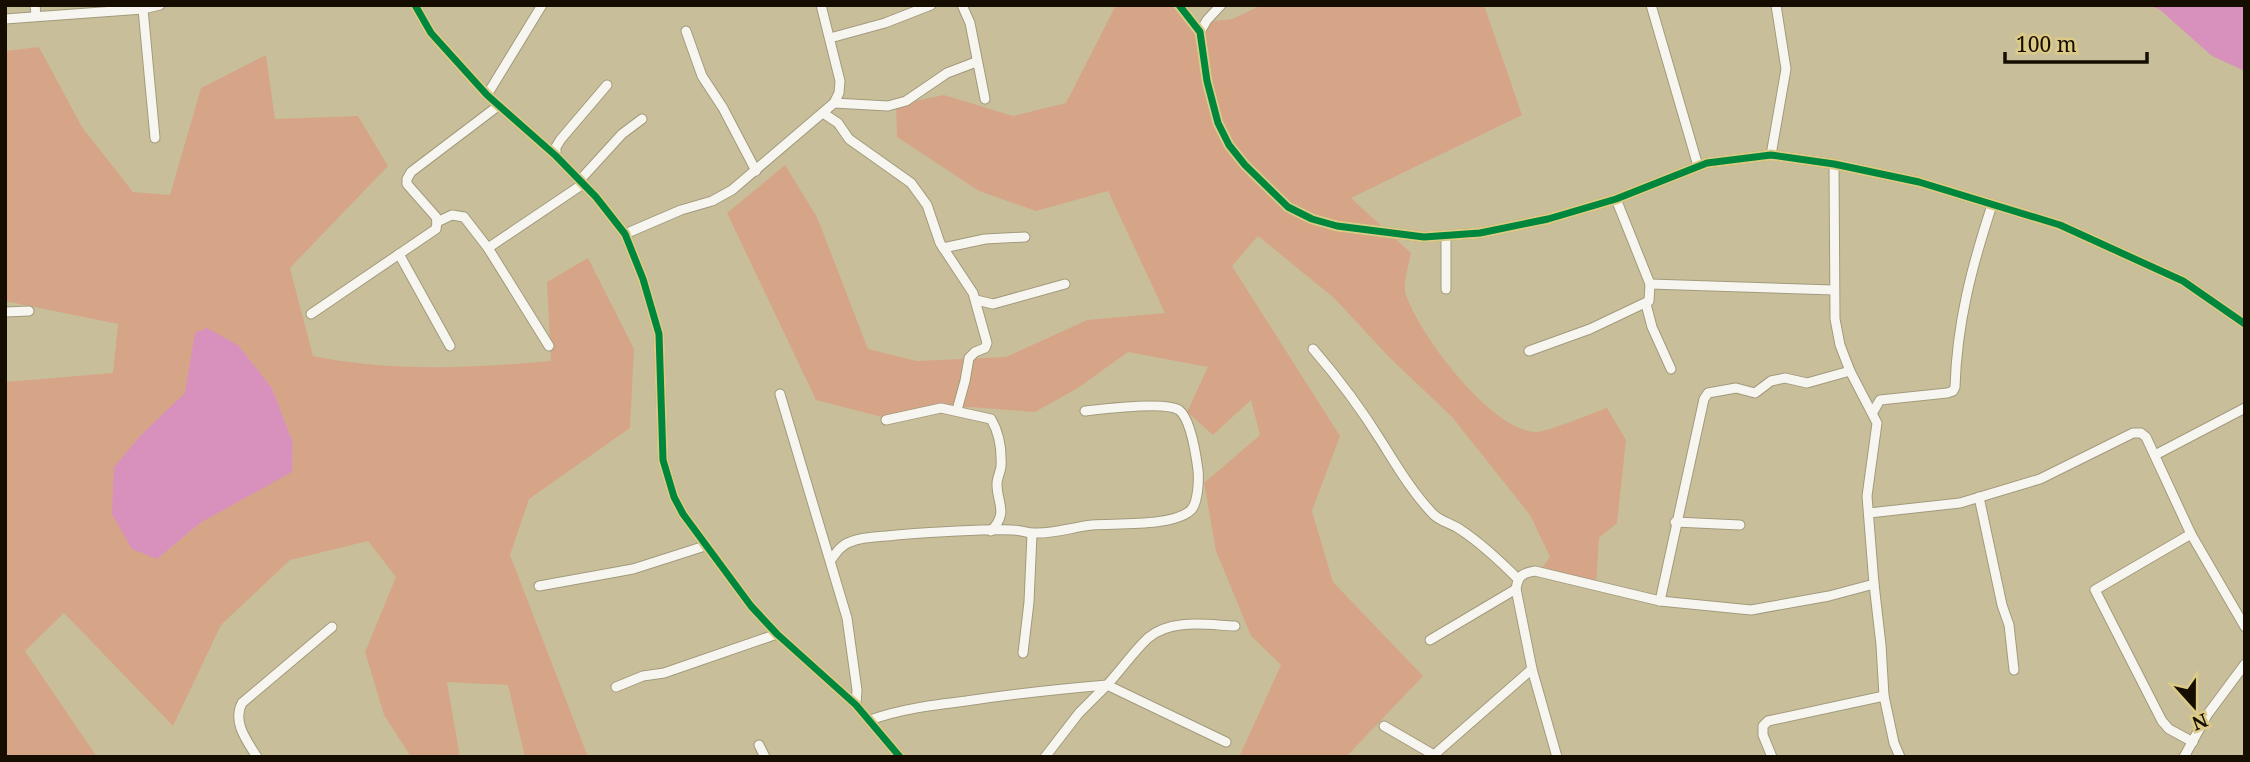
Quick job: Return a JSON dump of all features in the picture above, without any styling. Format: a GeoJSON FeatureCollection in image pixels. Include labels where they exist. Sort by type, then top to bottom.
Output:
{"type":"FeatureCollection","features":[{"type":"Feature","properties":{"kind":"street"},"geometry":{"type":"LineString","coordinates":[[35,5],[36,16]]}},
{"type":"Feature","properties":{"kind":"street"},"geometry":{"type":"LineString","coordinates":[[5,19],[144,9],[160,5]]}},
{"type":"Feature","properties":{"kind":"street"},"geometry":{"type":"LineString","coordinates":[[415,5],[431,33],[487,95],[582,182],[625,234],[643,279],[659,334],[661,442],[667,478],[683,514],[751,606],[856,705],[900,757]]}},
{"type":"Feature","properties":{"kind":"street"},"geometry":{"type":"LineString","coordinates":[[487,95],[542,5]]}},
{"type":"Feature","properties":{"kind":"street"},"geometry":{"type":"LineString","coordinates":[[625,234],[681,210],[712,201],[732,190],[834,103],[839,93],[840,81],[821,5]]}},
{"type":"Feature","properties":{"kind":"street"},"geometry":{"type":"LineString","coordinates":[[830,38],[885,23],[931,5]]}},
{"type":"Feature","properties":{"kind":"street"},"geometry":{"type":"LineString","coordinates":[[962,5],[970,23],[985,99]]}},
{"type":"Feature","properties":{"kind":"street"},"geometry":{"type":"LineString","coordinates":[[1179,5],[1200,33],[1207,81],[1218,123],[1229,145],[1245,165],[1289,207],[1303,215],[1338,226],[1424,237],[1480,233],[1548,219],[1616,199],[1707,163],[1771,155],[1834,163],[1919,182],[2060,225],[2183,281],[2245,324]]}},
{"type":"Feature","properties":{"kind":"street"},"geometry":{"type":"LineString","coordinates":[[1200,33],[1220,5]]}},
{"type":"Feature","properties":{"kind":"street"},"geometry":{"type":"LineString","coordinates":[[1651,5],[1698,166]]}},
{"type":"Feature","properties":{"kind":"street"},"geometry":{"type":"LineString","coordinates":[[1771,155],[1786,69],[1776,5]]}},
{"type":"Feature","properties":{"kind":"street"},"geometry":{"type":"LineString","coordinates":[[144,9],[155,138]]}},
{"type":"Feature","properties":{"kind":"street"},"geometry":{"type":"LineString","coordinates":[[685,31],[702,76],[723,108],[756,172]]}},
{"type":"Feature","properties":{"kind":"street"},"geometry":{"type":"LineString","coordinates":[[834,103],[888,106],[906,101],[947,74],[976,62]]}},
{"type":"Feature","properties":{"kind":"street"},"geometry":{"type":"LineString","coordinates":[[556,156],[556,147],[561,139],[607,85]]}},
{"type":"Feature","properties":{"kind":"street"},"geometry":{"type":"LineString","coordinates":[[311,314],[436,229],[436,217],[407,184],[407,179],[411,172],[498,106]]}},
{"type":"Feature","properties":{"kind":"street"},"geometry":{"type":"LineString","coordinates":[[823,113],[838,123],[849,139],[911,183],[927,205],[943,248],[966,279],[976,300],[987,343],[985,348],[969,358],[957,410]]}},
{"type":"Feature","properties":{"kind":"street"},"geometry":{"type":"LineString","coordinates":[[488,248],[582,182],[622,134],[642,120]]}},
{"type":"Feature","properties":{"kind":"street"},"geometry":{"type":"LineString","coordinates":[[1834,163],[1835,319],[1840,345],[1850,371],[1877,423],[1867,496],[1884,696],[1894,743],[1900,757]]}},
{"type":"Feature","properties":{"kind":"street"},"geometry":{"type":"LineString","coordinates":[[1616,199],[1650,284],[1646,303],[1652,327],[1671,369]]}},
{"type":"Feature","properties":{"kind":"street"},"geometry":{"type":"LineString","coordinates":[[1873,412],[1880,400],[1947,393],[1955,387],[1961,320],[1971,271],[1992,205]]}},
{"type":"Feature","properties":{"kind":"street"},"geometry":{"type":"LineString","coordinates":[[437,222],[452,215],[464,217],[488,248],[549,346]]}},
{"type":"Feature","properties":{"kind":"street"},"geometry":{"type":"LineString","coordinates":[[943,248],[985,239],[1025,237]]}},
{"type":"Feature","properties":{"kind":"street"},"geometry":{"type":"LineString","coordinates":[[1446,237],[1446,289]]}},
{"type":"Feature","properties":{"kind":"street"},"geometry":{"type":"LineString","coordinates":[[399,254],[450,346]]}},
{"type":"Feature","properties":{"kind":"street"},"geometry":{"type":"LineString","coordinates":[[976,300],[993,304],[1065,284]]}},
{"type":"Feature","properties":{"kind":"street"},"geometry":{"type":"LineString","coordinates":[[1650,284],[1834,290]]}},
{"type":"Feature","properties":{"kind":"street"},"geometry":{"type":"LineString","coordinates":[[1528,351],[1590,329],[1646,303]]}},
{"type":"Feature","properties":{"kind":"street"},"geometry":{"type":"LineString","coordinates":[[5,313],[29,311]]}},
{"type":"Feature","properties":{"kind":"street"},"geometry":{"type":"LineString","coordinates":[[1313,349],[1345,386],[1394,464],[1431,512],[1486,548],[1517,584],[1532,668],[1557,757]]}},
{"type":"Feature","properties":{"kind":"street"},"geometry":{"type":"LineString","coordinates":[[1660,601],[1675,522],[1704,399],[1708,393],[1736,388],[1755,393],[1771,381],[1785,378],[1807,383],[1850,371]]}},
{"type":"Feature","properties":{"kind":"street"},"geometry":{"type":"LineString","coordinates":[[780,394],[847,618],[857,690],[856,705]]}},
{"type":"Feature","properties":{"kind":"street"},"geometry":{"type":"LineString","coordinates":[[831,560],[843,545],[861,539],[939,531],[1021,530],[1032,534],[1091,525],[1132,524],[1158,521],[1186,513],[1195,504],[1198,471],[1188,421],[1180,411],[1172,407],[1123,407],[1084,411]]}},
{"type":"Feature","properties":{"kind":"street"},"geometry":{"type":"LineString","coordinates":[[2155,455],[2245,408]]}},
{"type":"Feature","properties":{"kind":"street"},"geometry":{"type":"LineString","coordinates":[[886,420],[934,409],[957,410],[991,419],[1000,439],[1001,468],[997,484],[1002,501],[1000,518],[991,531]]}},
{"type":"Feature","properties":{"kind":"street"},"geometry":{"type":"LineString","coordinates":[[1869,513],[1960,503],[2040,479],[2133,433],[2144,435],[2191,534],[2245,627]]}},
{"type":"Feature","properties":{"kind":"street"},"geometry":{"type":"LineString","coordinates":[[1979,497],[2002,605],[2009,625],[2014,670]]}},
{"type":"Feature","properties":{"kind":"street"},"geometry":{"type":"LineString","coordinates":[[1675,522],[1740,525]]}},
{"type":"Feature","properties":{"kind":"street"},"geometry":{"type":"LineString","coordinates":[[1023,653],[1029,603],[1032,534]]}},
{"type":"Feature","properties":{"kind":"street"},"geometry":{"type":"LineString","coordinates":[[2191,534],[2095,590],[2162,721],[2169,729],[2193,741]]}},
{"type":"Feature","properties":{"kind":"street"},"geometry":{"type":"LineString","coordinates":[[539,586],[633,569],[705,546]]}},
{"type":"Feature","properties":{"kind":"street"},"geometry":{"type":"LineString","coordinates":[[1430,640],[1517,584],[1524,573],[1535,571],[1660,601],[1751,610],[1829,596],[1874,584]]}},
{"type":"Feature","properties":{"kind":"street"},"geometry":{"type":"LineString","coordinates":[[1045,757],[1079,713],[1149,638],[1160,631],[1191,624],[1235,626]]}},
{"type":"Feature","properties":{"kind":"street"},"geometry":{"type":"LineString","coordinates":[[257,757],[237,720],[242,703],[332,627]]}},
{"type":"Feature","properties":{"kind":"street"},"geometry":{"type":"LineString","coordinates":[[616,688],[630,680],[664,673],[778,634]]}},
{"type":"Feature","properties":{"kind":"street"},"geometry":{"type":"LineString","coordinates":[[2184,757],[2207,715],[2245,664]]}},
{"type":"Feature","properties":{"kind":"street"},"geometry":{"type":"LineString","coordinates":[[1384,726],[1435,756],[1532,668]]}},
{"type":"Feature","properties":{"kind":"street"},"geometry":{"type":"LineString","coordinates":[[870,720],[922,706],[998,695],[1107,685],[1226,742]]}},
{"type":"Feature","properties":{"kind":"street"},"geometry":{"type":"LineString","coordinates":[[1772,757],[1763,735],[1763,726],[1768,721],[1884,696]]}},
{"type":"Feature","properties":{"kind":"street"},"geometry":{"type":"LineString","coordinates":[[759,745],[765,757]]}},
{"type":"Feature","properties":{"kind":"shaded area"},"geometry":{"type":"Polygon","coordinates":[[[1116,5],[1189,5],[1193,23],[1232,19],[1262,5],[1484,5],[1522,115],[1351,198],[1411,253],[1405,280],[1406,295],[1441,355],[1478,398],[1518,427],[1536,432],[1607,408],[1626,440],[1617,523],[1599,538],[1596,586],[1538,573],[1550,557],[1530,515],[1452,417],[1390,358],[1334,298],[1258,236],[1232,266],[1340,436],[1312,511],[1333,582],[1423,676],[1346,757],[1239,757],[1281,665],[1251,636],[1216,551],[1204,483],[1260,435],[1251,400],[1213,435],[1187,412],[1208,367],[1128,352],[1078,388],[1035,412],[970,407],[882,417],[816,400],[727,213],[785,165],[817,217],[868,349],[917,361],[1006,357],[1087,320],[1165,313],[1108,191],[1036,211],[979,191],[897,137],[896,105],[944,95],[1013,116],[1066,103],[1116,5]]]}},
{"type":"Feature","properties":{"kind":"shaded area"},"geometry":{"type":"Polygon","coordinates":[[[2148,5],[2245,5],[2245,71],[2212,56],[2159,9],[2148,5]]]}},
{"type":"Feature","properties":{"kind":"shaded area"},"geometry":{"type":"Polygon","coordinates":[[[39,47],[82,127],[133,192],[170,195],[201,88],[266,55],[275,119],[358,116],[388,166],[290,268],[313,356],[372,365],[432,367],[551,361],[547,282],[588,258],[634,349],[630,428],[529,499],[510,555],[588,757],[525,757],[508,685],[447,682],[460,757],[411,757],[384,715],[365,652],[396,577],[368,541],[290,560],[221,625],[173,726],[64,613],[25,651],[97,757],[5,757],[5,382],[113,373],[118,324],[5,301],[5,51],[39,47]],[[238,345],[141,435],[114,468],[157,559],[200,523],[292,471],[293,443],[272,388],[238,345]]]}},
{"type":"Feature","properties":{"kind":"shaded area"},"geometry":{"type":"Polygon","coordinates":[[[207,328],[238,345],[272,388],[293,443],[292,472],[200,523],[157,559],[132,549],[112,514],[114,467],[141,435],[185,393],[195,333],[207,328]]]}},
{"type":"Feature","properties":{"kind":"cycle path"},"geometry":{"type":"LineString","coordinates":[[415,5],[431,33],[487,95],[556,156],[596,197],[625,234],[643,279],[659,334],[663,460],[674,497],[683,514],[751,606],[777,634],[856,705],[900,757]]}},
{"type":"Feature","properties":{"kind":"cycle path"},"geometry":{"type":"LineString","coordinates":[[1179,5],[1200,32],[1207,81],[1218,123],[1229,145],[1245,165],[1288,207],[1312,219],[1337,226],[1424,237],[1480,233],[1548,219],[1616,199],[1707,163],[1771,155],[1834,164],[1919,182],[2060,225],[2183,281],[2245,324]]}}]}
